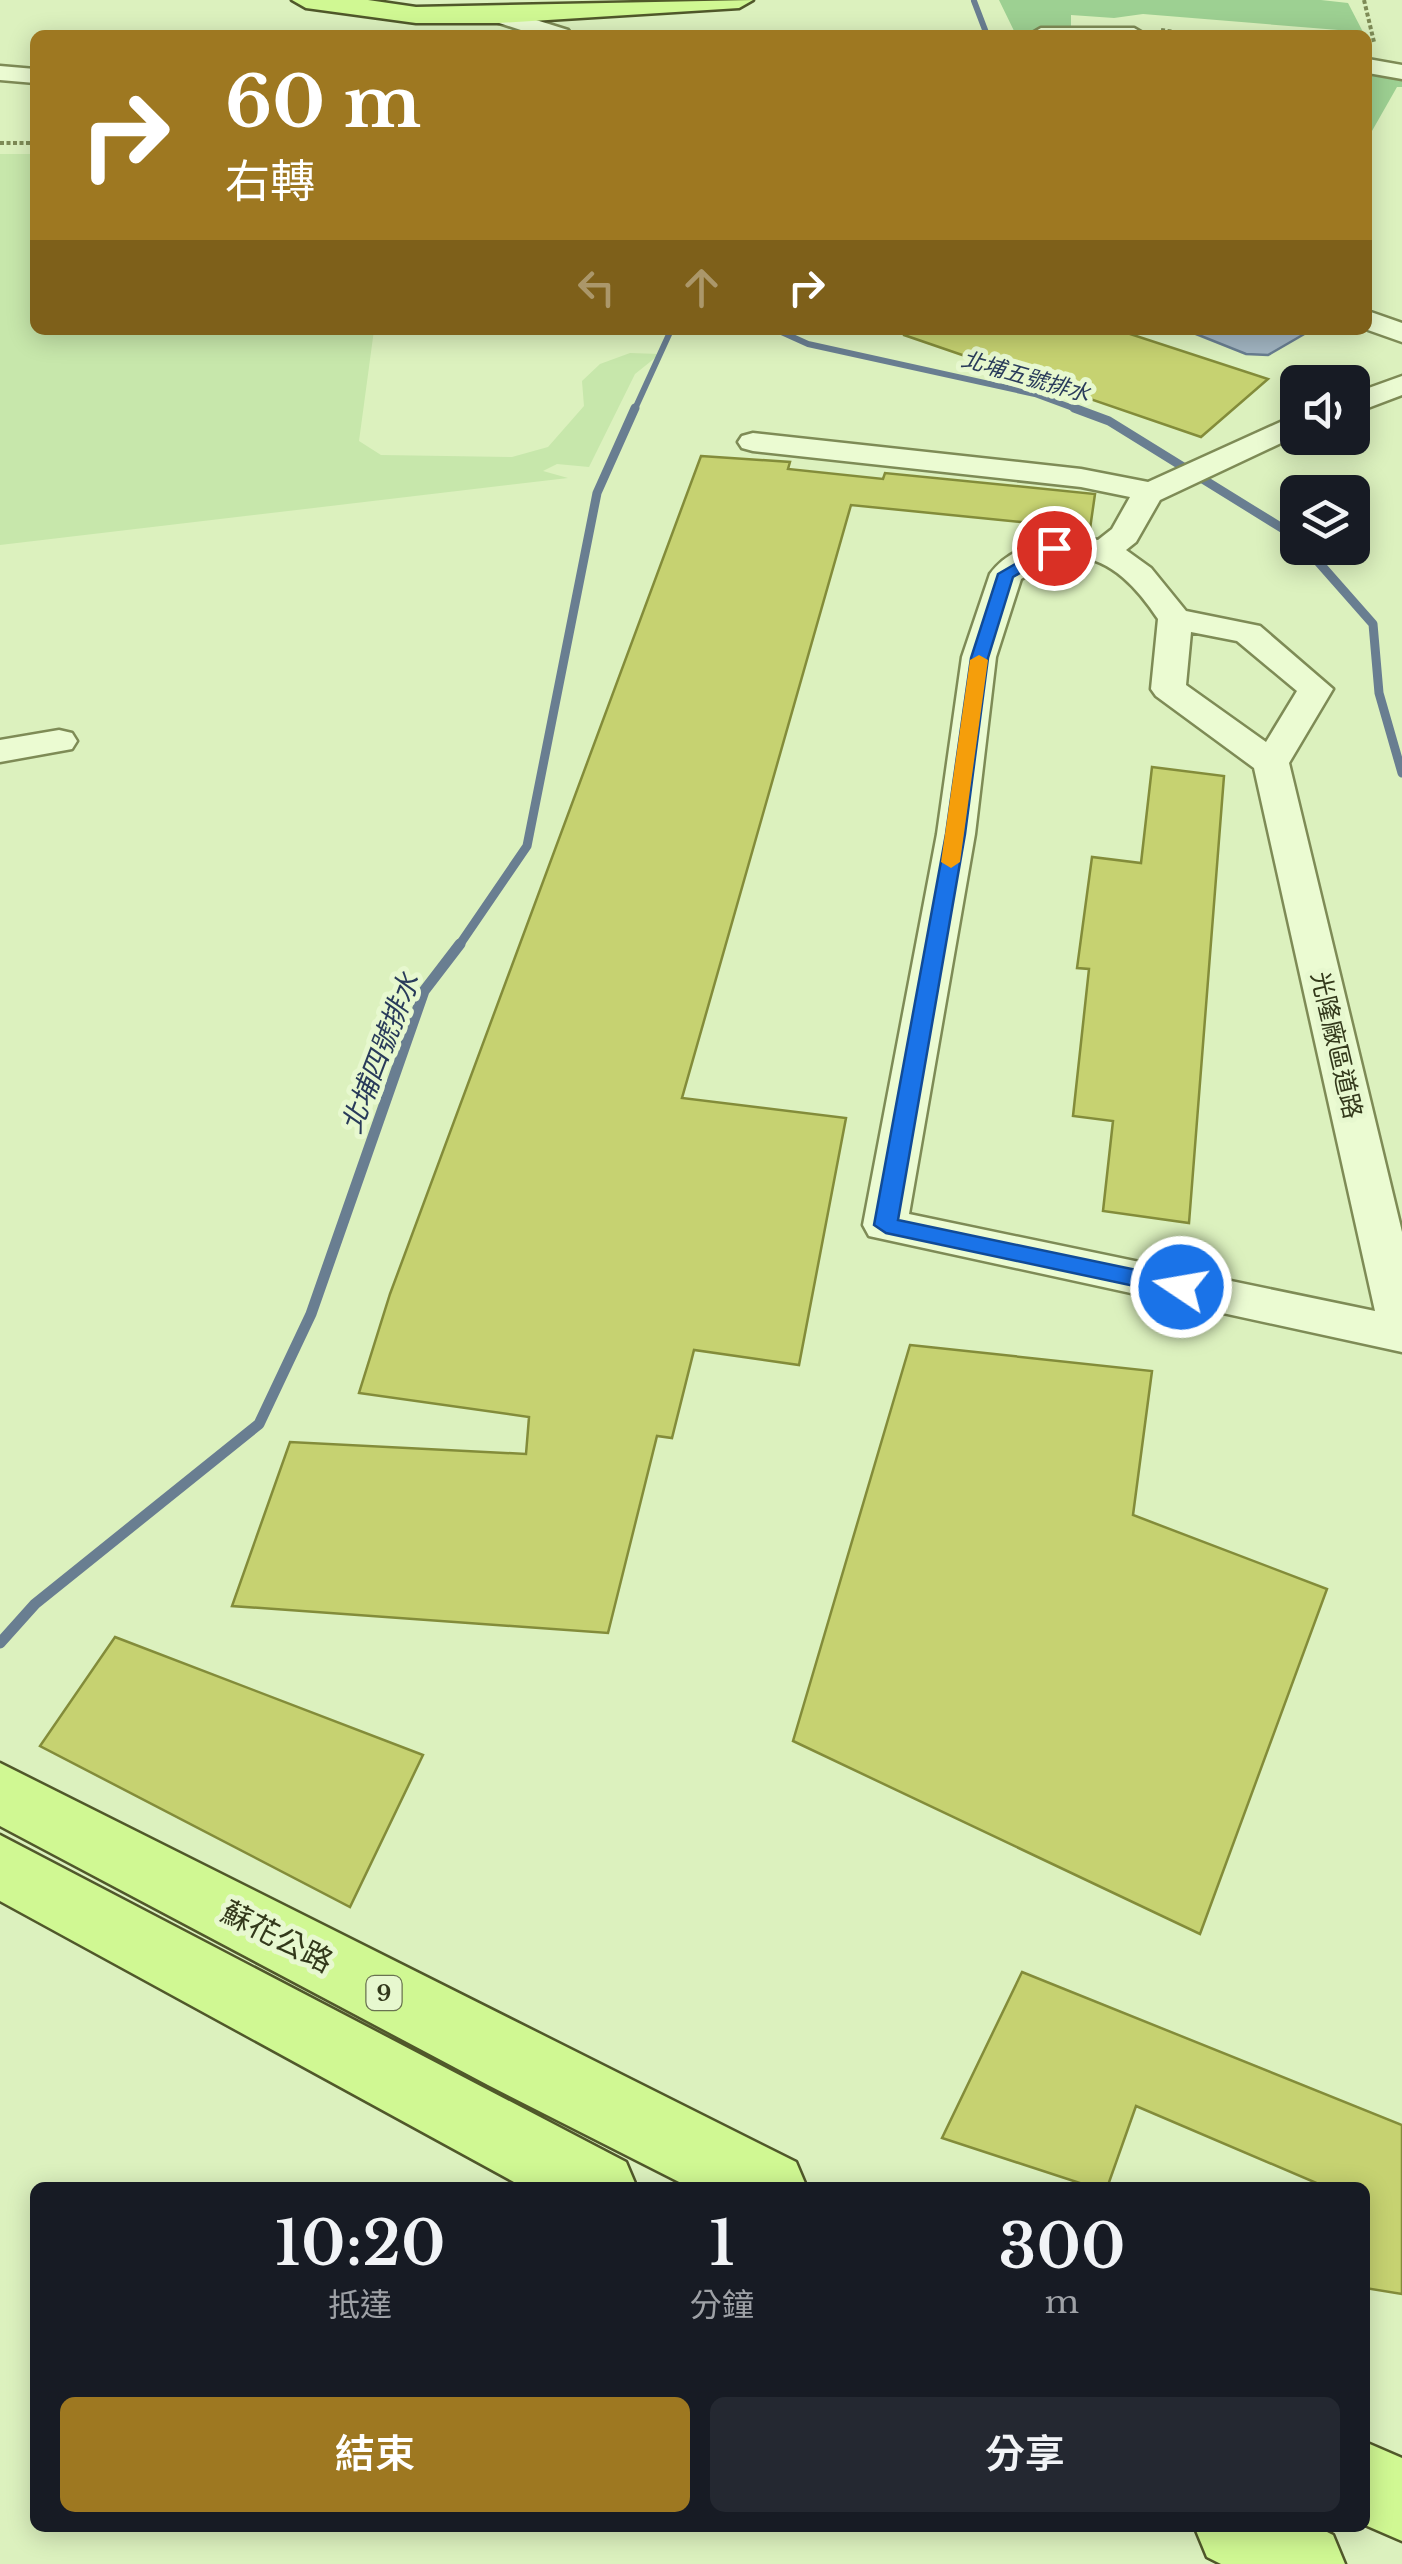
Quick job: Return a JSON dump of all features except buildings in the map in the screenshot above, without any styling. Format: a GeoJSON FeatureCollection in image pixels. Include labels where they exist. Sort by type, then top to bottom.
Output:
{"type":"FeatureCollection","features":[{"type":"Feature","properties":{"kind":"main road"},"geometry":{"type":"LineString","coordinates":[[306,0],[416,15],[498,16],[739,0]]}},
{"type":"Feature","properties":{"kind":"main road","name":"蘇花公路"},"geometry":{"type":"LineString","coordinates":[[0,1793],[513,2060],[758,2182]]}},
{"type":"Feature","properties":{"kind":"main road"},"geometry":{"type":"LineString","coordinates":[[0,1866],[589,2182]]}},
{"type":"Feature","properties":{"kind":"main road"},"geometry":{"type":"LineString","coordinates":[[1370,2485],[1402,2501]]}},
{"type":"Feature","properties":{"kind":"main road"},"geometry":{"type":"LineString","coordinates":[[1244,2532],[1304,2564]]}},
{"type":"Feature","properties":{"kind":"street"},"geometry":{"type":"LineString","coordinates":[[498,16],[544,30]]}},
{"type":"Feature","properties":{"kind":"street"},"geometry":{"type":"LineString","coordinates":[[1372,58],[1402,72]]}},
{"type":"Feature","properties":{"kind":"street"},"geometry":{"type":"LineString","coordinates":[[0,73],[30,76]]}},
{"type":"Feature","properties":{"kind":"street"},"geometry":{"type":"LineString","coordinates":[[1372,322],[1402,333]]}},
{"type":"Feature","properties":{"kind":"street"},"geometry":{"type":"LineString","coordinates":[[1370,398],[1402,385]]}},
{"type":"Feature","properties":{"kind":"street"},"geometry":{"type":"LineString","coordinates":[[1106,549],[1125,535],[1148,494],[1280,432]]}},
{"type":"Feature","properties":{"kind":"street"},"geometry":{"type":"LineString","coordinates":[[754,442],[1056,475],[1132,486],[1148,494]]}},
{"type":"Feature","properties":{"kind":"street"},"geometry":{"type":"LineString","coordinates":[[1174,619],[1248,633],[1316,689],[1271,763],[1168,689],[1174,619],[1152,584],[1106,549],[1054,548],[1006,574],[980,658],[956,834],[886,1225],[1402,1330]]}},
{"type":"Feature","properties":{"kind":"street"},"geometry":{"type":"LineString","coordinates":[[0,751],[59,741]]}},
{"type":"Feature","properties":{"kind":"street","name":"光隆廠區道路"},"geometry":{"type":"LineString","coordinates":[[1271,763],[1386,1188],[1402,1330]]}},
{"type":"Feature","properties":{"kind":"path"},"geometry":{"type":"LineString","coordinates":[[1364,0],[1376,38],[1372,51]]}},
{"type":"Feature","properties":{"kind":"path"},"geometry":{"type":"LineString","coordinates":[[0,143],[30,143]]}},
{"type":"Feature","properties":{"kind":"green space"},"geometry":{"type":"Polygon","coordinates":[[[999,0],[1321,0],[1348,3],[1362,30],[1143,14],[1114,18],[1071,15],[1071,26],[1099,30],[1014,30],[999,0]]]}},
{"type":"Feature","properties":{"kind":"green space"},"geometry":{"type":"Polygon","coordinates":[[[1372,64],[1402,68],[1402,87],[1397,87],[1372,131],[1372,64]]]}},
{"type":"Feature","properties":{"kind":"green space"},"geometry":{"type":"Polygon","coordinates":[[[0,154],[30,154],[30,335],[373,335],[359,441],[381,455],[512,457],[548,447],[584,406],[582,381],[600,364],[630,353],[660,354],[635,374],[589,467],[557,464],[543,471],[568,478],[0,545],[0,154]]]}},
{"type":"Feature","properties":{"kind":"water"},"geometry":{"type":"Polygon","coordinates":[[[1198,335],[1303,335],[1268,355],[1246,354],[1198,335]]]}},
{"type":"Feature","properties":{"kind":"waterway","name":"北埔四號排水"},"geometry":{"type":"LineString","coordinates":[[974,1],[985,30]]}},
{"type":"Feature","properties":{"kind":"waterway","name":"北埔四號排水"},"geometry":{"type":"LineString","coordinates":[[634,411],[669,335]]}},
{"type":"Feature","properties":{"kind":"waterway","name":"北埔五號排水"},"geometry":{"type":"LineString","coordinates":[[788,335],[808,344],[1035,394],[1081,411]]}},
{"type":"Feature","properties":{"kind":"waterway","name":"北埔四號排水"},"geometry":{"type":"LineString","coordinates":[[458,947],[527,846],[597,493],[635,408]]}},
{"type":"Feature","properties":{"kind":"waterway","name":"北埔五號排水"},"geometry":{"type":"LineString","coordinates":[[1074,408],[1109,421],[1280,527]]}},
{"type":"Feature","properties":{"kind":"waterway","name":"北埔五號排水"},"geometry":{"type":"LineString","coordinates":[[1321,565],[1373,624],[1379,693],[1402,773]]}},
{"type":"Feature","properties":{"kind":"waterway","name":"北埔四號排水"},"geometry":{"type":"LineString","coordinates":[[0,1643],[35,1604],[259,1424],[311,1314],[424,991],[460,944]]}},
{"type":"Feature","properties":{"kind":"slow traffic"},"geometry":{"type":"LineString","coordinates":[[951,862],[979,660]]}},
{"type":"Feature","properties":{"kind":"route"},"geometry":{"type":"LineString","coordinates":[[1054,548],[1006,574],[980,658],[956,834],[886,1225],[1181,1287]]}}]}
